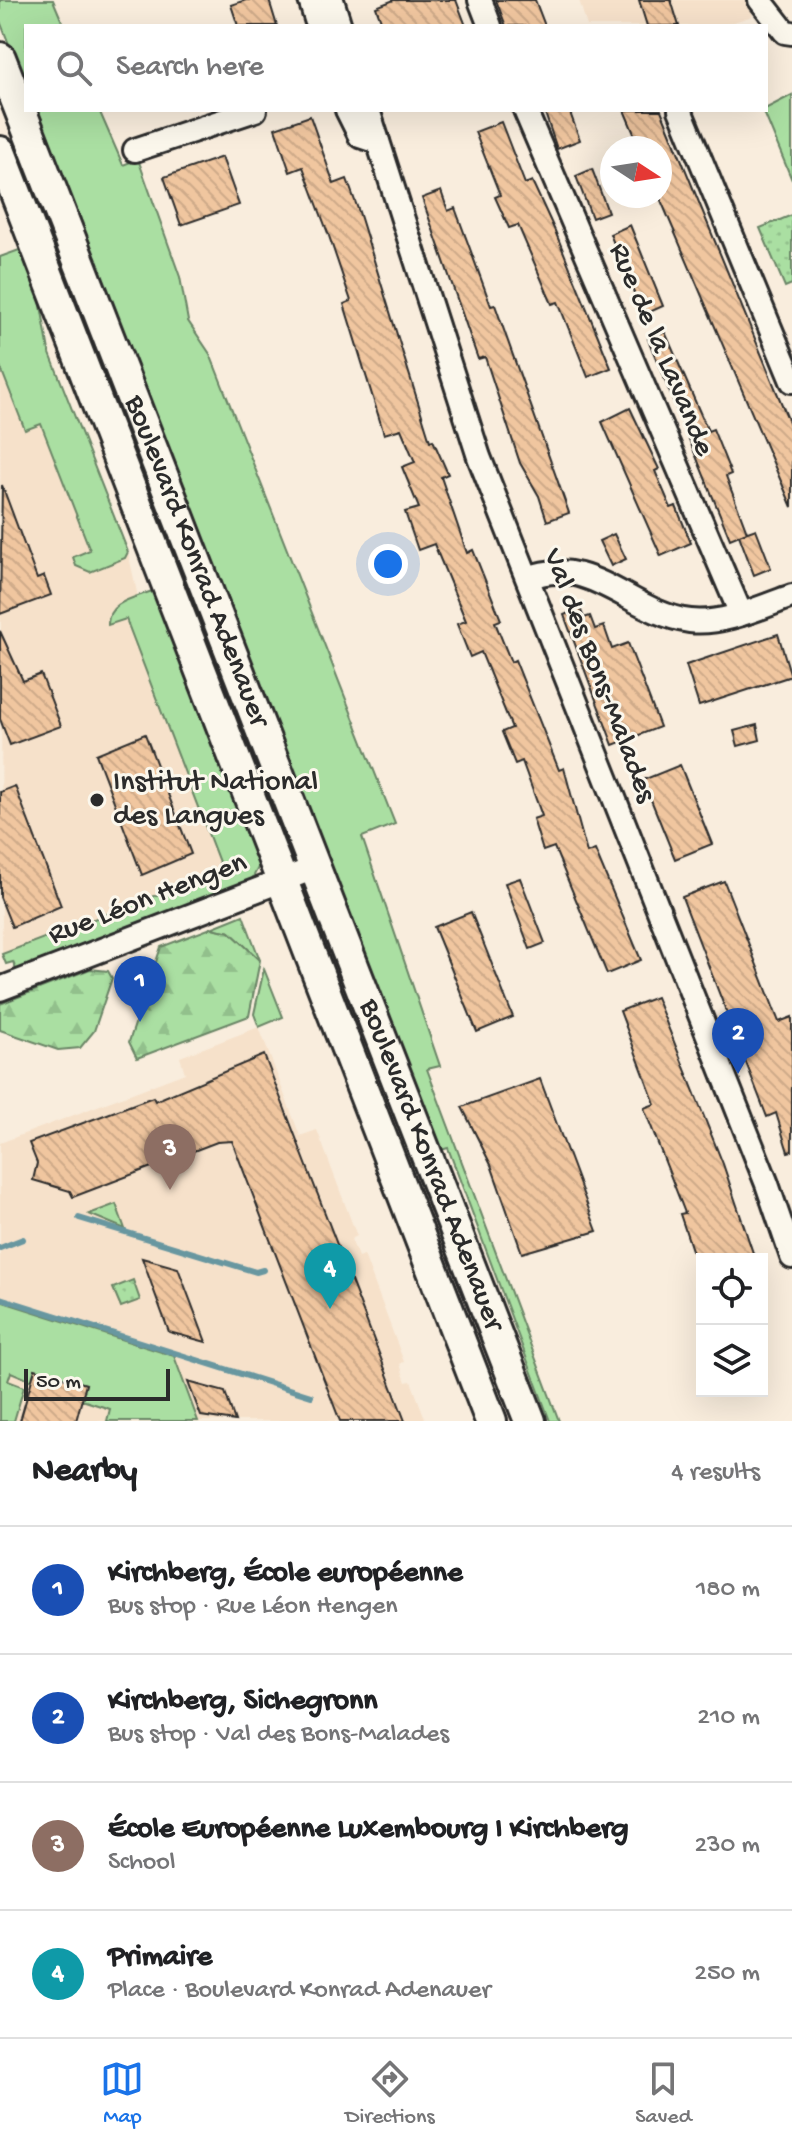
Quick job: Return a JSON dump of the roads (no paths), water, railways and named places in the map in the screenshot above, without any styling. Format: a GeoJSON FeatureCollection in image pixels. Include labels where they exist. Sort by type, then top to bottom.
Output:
{"type":"FeatureCollection","features":[{"type":"Feature","properties":{"kind":"main road","name":"Boulevard Konrad Adenauer"},"geometry":{"type":"LineString","coordinates":[[0,58],[10,114],[317,867],[530,1421]]}},
{"type":"Feature","properties":{"kind":"main road","name":"Boulevard Konrad Adenauer"},"geometry":{"type":"LineString","coordinates":[[0,152],[491,1421]]}},
{"type":"Feature","properties":{"kind":"street"},"geometry":{"type":"LineString","coordinates":[[310,0],[317,24]]}},
{"type":"Feature","properties":{"kind":"street"},"geometry":{"type":"LineString","coordinates":[[332,0],[339,24]]}},
{"type":"Feature","properties":{"kind":"street"},"geometry":{"type":"LineString","coordinates":[[480,0],[489,24]]}},
{"type":"Feature","properties":{"kind":"street"},"geometry":{"type":"LineString","coordinates":[[760,0],[781,36]]}},
{"type":"Feature","properties":{"kind":"street"},"geometry":{"type":"LineString","coordinates":[[135,150],[249,112]]}},
{"type":"Feature","properties":{"kind":"street"},"geometry":{"type":"LineString","coordinates":[[348,112],[360,136],[378,142]]}},
{"type":"Feature","properties":{"kind":"street","name":"Val des Bons-Malades"},"geometry":{"type":"LineString","coordinates":[[369,112],[479,457],[767,1184],[792,1257]]}},
{"type":"Feature","properties":{"kind":"street","name":"Rue de la Lavande"},"geometry":{"type":"LineString","coordinates":[[526,112],[741,614]]}},
{"type":"Feature","properties":{"kind":"street"},"geometry":{"type":"LineString","coordinates":[[681,112],[792,381]]}},
{"type":"Feature","properties":{"kind":"street"},"geometry":{"type":"LineString","coordinates":[[528,578],[557,569],[575,571],[654,612],[692,621],[741,614],[792,596]]}},
{"type":"Feature","properties":{"kind":"street","name":"Rue Léon Hengen"},"geometry":{"type":"LineString","coordinates":[[0,989],[317,867]]}},
{"type":"Feature","properties":{"kind":"waterway"},"geometry":{"type":"LineString","coordinates":[[79,1218],[256,1272],[263,1270]]}},
{"type":"Feature","properties":{"kind":"waterway"},"geometry":{"type":"LineString","coordinates":[[0,1248],[23,1239]]}},
{"type":"Feature","properties":{"kind":"waterway"},"geometry":{"type":"LineString","coordinates":[[0,1298],[311,1396]]}},
{"type":"Feature","properties":{"kind":"place","name":"Institut National des Langues"},"geometry":{"type":"Point","coordinates":[97,800]}},
{"type":"Feature","properties":{"kind":"place","name":"Kirchberg, École européenne"},"geometry":{"type":"Point","coordinates":[140,1022]}},
{"type":"Feature","properties":{"kind":"place","name":"Kirchberg, Sichegronn"},"geometry":{"type":"Point","coordinates":[738,1074]}},
{"type":"Feature","properties":{"kind":"place","name":"École Européenne Luxembourg I Kirchberg"},"geometry":{"type":"Point","coordinates":[170,1190]}},
{"type":"Feature","properties":{"kind":"place","name":"Primaire"},"geometry":{"type":"Point","coordinates":[330,1309]}}]}
